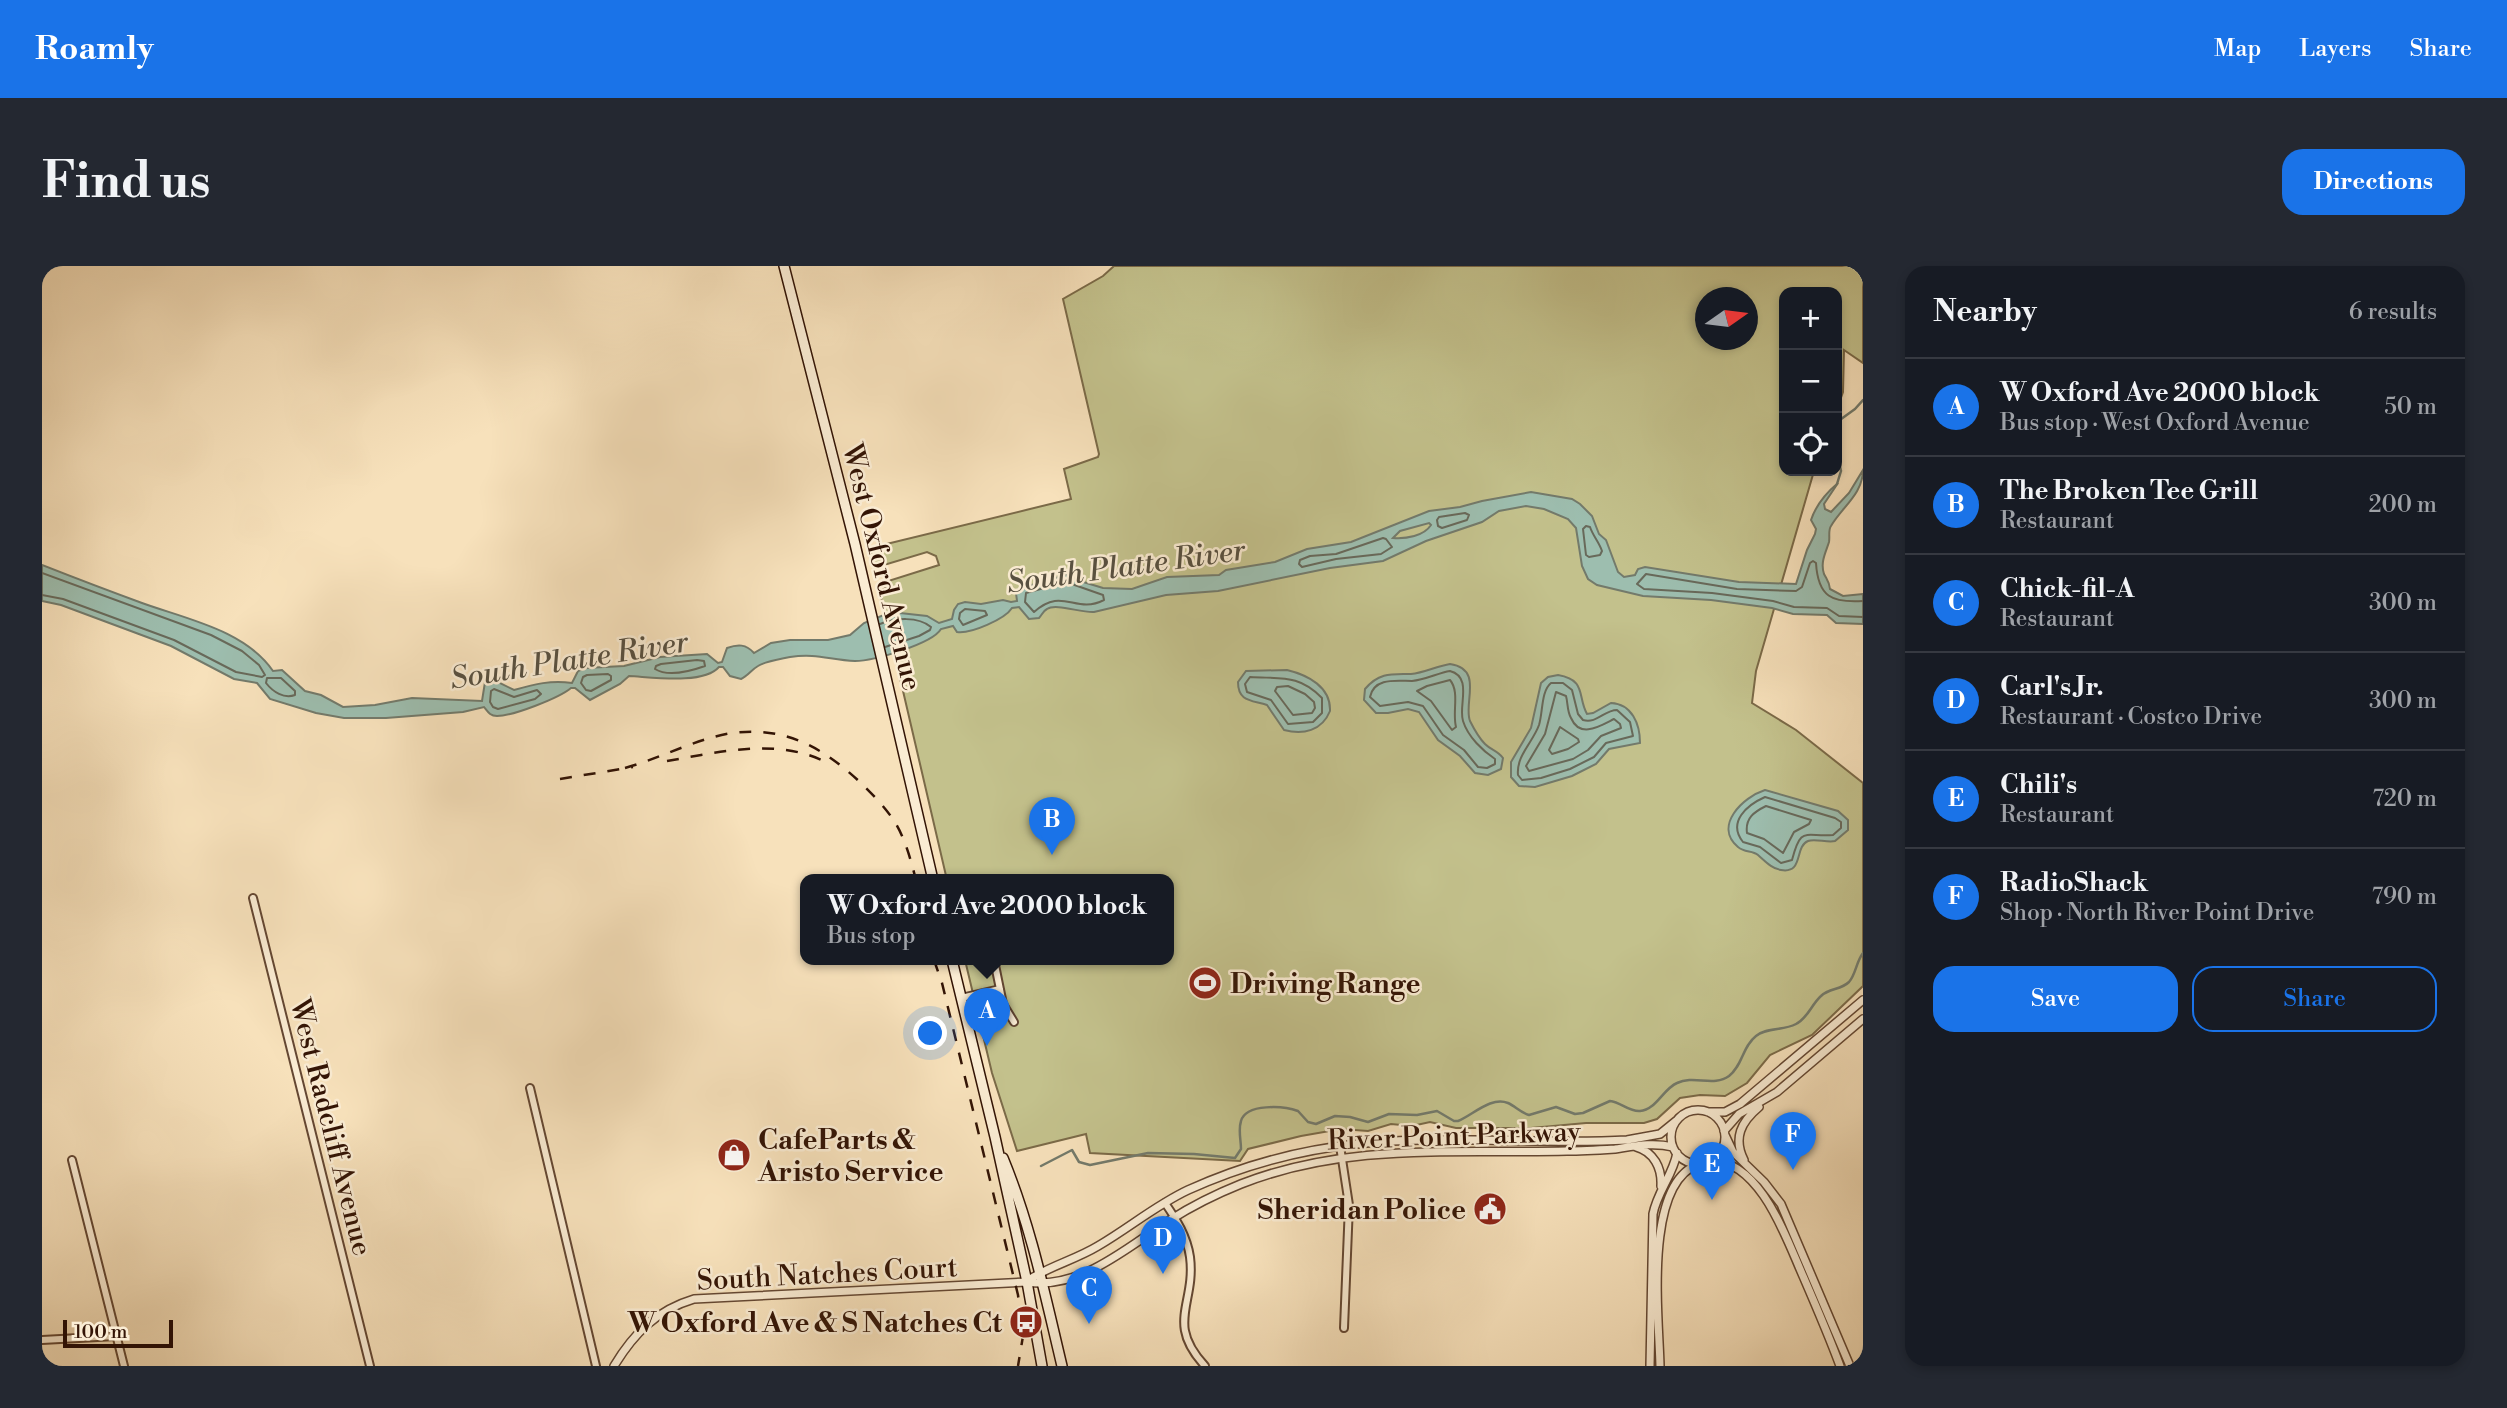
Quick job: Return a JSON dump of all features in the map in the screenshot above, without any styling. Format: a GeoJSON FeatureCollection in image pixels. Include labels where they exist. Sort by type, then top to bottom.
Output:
{"type":"FeatureCollection","features":[{"type":"Feature","properties":{"kind":"main road","name":"West Oxford Avenue"},"geometry":{"type":"LineString","coordinates":[[784,266],[887,677],[932,874]]}},
{"type":"Feature","properties":{"kind":"main road"},"geometry":{"type":"LineString","coordinates":[[953,965],[995,1137],[1027,1282],[1042,1366]]}},
{"type":"Feature","properties":{"kind":"main road"},"geometry":{"type":"LineString","coordinates":[[995,1137],[1027,1221],[1062,1366]]}},
{"type":"Feature","properties":{"kind":"street","name":"West Radcliff Avenue"},"geometry":{"type":"LineString","coordinates":[[253,898],[370,1366]]}},
{"type":"Feature","properties":{"kind":"street"},"geometry":{"type":"LineString","coordinates":[[995,965],[1001,999],[1014,1022]]}},
{"type":"Feature","properties":{"kind":"street"},"geometry":{"type":"LineString","coordinates":[[962,1003],[1000,989]]}},
{"type":"Feature","properties":{"kind":"street"},"geometry":{"type":"LineString","coordinates":[[962,1003],[1001,999]]}},
{"type":"Feature","properties":{"kind":"street"},"geometry":{"type":"LineString","coordinates":[[1650,1366],[1652,1221],[1654,1207],[1671,1172],[1675,1150],[1671,1134],[1676,1121],[1689,1111],[1725,1112],[1740,1104],[1863,1000]]}},
{"type":"Feature","properties":{"kind":"street"},"geometry":{"type":"LineString","coordinates":[[1748,1165],[1739,1148],[1739,1131],[1749,1116],[1863,1019]]}},
{"type":"Feature","properties":{"kind":"street"},"geometry":{"type":"LineString","coordinates":[[530,1088],[596,1366]]}},
{"type":"Feature","properties":{"kind":"street"},"geometry":{"type":"LineString","coordinates":[[1711,1160],[1722,1149],[1724,1133],[1739,1114],[1769,1097]]}},
{"type":"Feature","properties":{"kind":"street"},"geometry":{"type":"LineString","coordinates":[[1708,1112],[1718,1119],[1733,1152],[1765,1182],[1786,1213],[1850,1366]]}},
{"type":"Feature","properties":{"kind":"street","name":"River Point Parkway"},"geometry":{"type":"LineString","coordinates":[[1027,1282],[1041,1272],[1087,1252],[1165,1203],[1202,1185],[1289,1156],[1340,1146],[1416,1141],[1627,1140],[1660,1134],[1676,1121]]}},
{"type":"Feature","properties":{"kind":"street","name":"River Point Parkway"},"geometry":{"type":"LineString","coordinates":[[1027,1282],[1044,1284],[1073,1277],[1099,1266],[1210,1197],[1256,1178],[1297,1166],[1342,1157],[1416,1152],[1566,1151],[1654,1144],[1675,1150]]}},
{"type":"Feature","properties":{"kind":"street"},"geometry":{"type":"LineString","coordinates":[[1340,1146],[1349,1205],[1344,1328]]}},
{"type":"Feature","properties":{"kind":"street"},"geometry":{"type":"LineString","coordinates":[[1632,1146],[1645,1150],[1655,1161],[1661,1177],[1661,1191]]}},
{"type":"Feature","properties":{"kind":"street"},"geometry":{"type":"LineString","coordinates":[[1675,1150],[1687,1161],[1699,1164]]}},
{"type":"Feature","properties":{"kind":"street"},"geometry":{"type":"LineString","coordinates":[[72,1160],[124,1366]]}},
{"type":"Feature","properties":{"kind":"street"},"geometry":{"type":"LineString","coordinates":[[1660,1366],[1661,1221],[1674,1184],[1686,1169],[1711,1160],[1726,1162],[1739,1170],[1768,1202],[1787,1238],[1840,1366]]}},
{"type":"Feature","properties":{"kind":"street"},"geometry":{"type":"LineString","coordinates":[[1165,1203],[1185,1237],[1191,1265],[1184,1311],[1184,1333],[1191,1350],[1205,1366]]}},
{"type":"Feature","properties":{"kind":"street","name":"South Natches Court"},"geometry":{"type":"LineString","coordinates":[[614,1366],[630,1340],[643,1326],[665,1311],[694,1299],[1027,1282]]}},
{"type":"Feature","properties":{"kind":"street"},"geometry":{"type":"LineString","coordinates":[[42,1340],[116,1336]]}},
{"type":"Feature","properties":{"kind":"shaded area"},"geometry":{"type":"Polygon","coordinates":[[[1114,266],[1863,266],[1863,363],[1844,350],[1842,395],[1842,287],[1779,287],[1779,476],[1813,476],[1756,671],[1752,703],[1796,730],[1863,783],[1863,986],[1812,1035],[1770,1055],[1747,1083],[1725,1096],[1700,1095],[1680,1098],[1657,1119],[1644,1123],[1586,1123],[1531,1128],[1456,1128],[1430,1122],[1412,1126],[1391,1124],[1368,1131],[1341,1129],[1301,1136],[1248,1149],[1240,1161],[1090,1153],[1086,1134],[1017,1151],[992,1073],[966,965],[1174,965],[1174,874],[946,874],[880,592],[887,586],[885,582],[939,565],[936,556],[927,552],[874,568],[870,548],[1071,499],[1064,469],[1098,457],[1063,299],[1103,276],[1114,266]]]}},
{"type":"Feature","properties":{"kind":"water"},"geometry":{"type":"Polygon","coordinates":[[[1863,470],[1860,486],[1830,528],[1823,570],[1830,589],[1843,596],[1863,594],[1863,624],[1836,623],[1827,615],[1793,614],[1772,608],[1711,600],[1643,596],[1597,585],[1588,579],[1582,566],[1576,528],[1568,519],[1544,509],[1526,506],[1499,511],[1482,522],[1426,541],[1383,561],[1330,568],[1218,591],[1166,595],[1094,612],[1051,607],[1039,618],[1029,619],[1019,607],[1012,608],[1002,617],[979,628],[963,632],[957,632],[953,626],[941,629],[915,646],[875,658],[855,661],[816,656],[790,657],[761,664],[741,679],[730,676],[723,667],[689,678],[629,676],[590,700],[575,688],[571,688],[536,706],[497,716],[484,707],[463,712],[386,718],[344,718],[316,713],[270,699],[257,683],[234,679],[171,646],[61,605],[42,601],[42,565],[231,636],[247,645],[273,671],[282,670],[305,691],[321,695],[343,707],[375,705],[412,698],[482,701],[485,682],[494,680],[514,690],[543,683],[572,683],[578,671],[585,668],[624,666],[660,657],[707,654],[718,663],[722,662],[727,648],[745,646],[754,653],[771,643],[828,640],[850,635],[864,623],[891,612],[927,616],[939,623],[952,619],[958,604],[1017,601],[1018,589],[1068,574],[1103,588],[1132,589],[1167,577],[1219,575],[1226,570],[1275,562],[1307,549],[1351,542],[1429,511],[1531,492],[1572,499],[1580,504],[1592,516],[1599,534],[1606,540],[1618,572],[1624,577],[1635,575],[1638,569],[1645,567],[1739,582],[1796,584],[1815,534],[1816,529],[1811,520],[1816,509],[1838,483],[1824,504],[1825,509],[1831,512],[1849,493],[1863,470]],[[1429,523],[1400,531],[1393,538],[1414,536],[1431,525],[1429,523]]]}},
{"type":"Feature","properties":{"kind":"water"},"geometry":{"type":"Polygon","coordinates":[[[1450,664],[1460,667],[1469,679],[1470,721],[1485,744],[1503,758],[1501,769],[1488,775],[1475,773],[1460,756],[1438,740],[1419,712],[1408,709],[1376,713],[1364,700],[1365,689],[1375,679],[1392,674],[1416,673],[1450,664]]]}},
{"type":"Feature","properties":{"kind":"water"},"geometry":{"type":"Polygon","coordinates":[[[1287,670],[1317,683],[1327,695],[1330,711],[1327,718],[1311,730],[1284,730],[1267,705],[1247,699],[1240,693],[1238,682],[1246,671],[1287,670]]]}},
{"type":"Feature","properties":{"kind":"water"},"geometry":{"type":"Polygon","coordinates":[[[1548,677],[1567,677],[1577,685],[1587,714],[1611,703],[1629,711],[1636,722],[1640,743],[1609,749],[1596,764],[1572,776],[1535,787],[1519,786],[1511,777],[1511,762],[1531,728],[1541,683],[1548,677]]]}},
{"type":"Feature","properties":{"kind":"water"},"geometry":{"type":"Polygon","coordinates":[[[1765,790],[1838,811],[1848,820],[1848,830],[1835,841],[1808,841],[1801,849],[1793,868],[1775,868],[1756,853],[1738,847],[1731,839],[1729,830],[1734,813],[1740,806],[1765,790]]]}},
{"type":"Feature","properties":{"kind":"waterway"},"geometry":{"type":"LineString","coordinates":[[1842,418],[1863,400]]}},
{"type":"Feature","properties":{"kind":"waterway"},"geometry":{"type":"LineString","coordinates":[[1837,484],[1839,476]]}},
{"type":"Feature","properties":{"kind":"waterway"},"geometry":{"type":"LineString","coordinates":[[1041,1166],[1072,1150],[1079,1162],[1090,1165],[1148,1153],[1235,1158],[1241,1149],[1240,1128],[1244,1115],[1266,1107],[1298,1111],[1308,1122],[1316,1124],[1335,1116],[1368,1122],[1389,1114],[1417,1115],[1437,1111],[1458,1121],[1495,1102],[1508,1103],[1529,1115],[1556,1107],[1575,1114],[1583,1113],[1610,1101],[1632,1110],[1646,1110],[1677,1083],[1690,1080],[1717,1081],[1729,1076],[1756,1036],[1765,1031],[1796,1024],[1824,993],[1849,982],[1863,953]]}},
{"type":"Feature","properties":{"kind":"railway"},"geometry":{"type":"LineString","coordinates":[[625,768],[732,733],[770,733],[803,742],[848,771],[884,808],[903,837],[914,874]]}},
{"type":"Feature","properties":{"kind":"railway"},"geometry":{"type":"LineString","coordinates":[[667,761],[728,751],[769,749],[789,750],[828,763]]}},
{"type":"Feature","properties":{"kind":"railway"},"geometry":{"type":"LineString","coordinates":[[560,779],[633,767]]}},
{"type":"Feature","properties":{"kind":"railway"},"geometry":{"type":"LineString","coordinates":[[936,965],[1018,1295],[1023,1336],[1018,1366]]}},
{"type":"Feature","properties":{"kind":"place","name":"The Broken Tee Grill"},"geometry":{"type":"Point","coordinates":[1052,855]}},
{"type":"Feature","properties":{"kind":"place","name":"Driving Range"},"geometry":{"type":"Point","coordinates":[1205,983]}},
{"type":"Feature","properties":{"kind":"place","name":"W Oxford Ave 2000 block"},"geometry":{"type":"Point","coordinates":[987,1046]}},
{"type":"Feature","properties":{"kind":"place","name":"CafeParts & Aristo Service"},"geometry":{"type":"Point","coordinates":[734,1155]}},
{"type":"Feature","properties":{"kind":"place","name":"RadioShack"},"geometry":{"type":"Point","coordinates":[1793,1170]}},
{"type":"Feature","properties":{"kind":"place","name":"Chili's"},"geometry":{"type":"Point","coordinates":[1712,1200]}},
{"type":"Feature","properties":{"kind":"place","name":"Sheridan Police"},"geometry":{"type":"Point","coordinates":[1490,1209]}},
{"type":"Feature","properties":{"kind":"place","name":"Carl's Jr."},"geometry":{"type":"Point","coordinates":[1163,1274]}},
{"type":"Feature","properties":{"kind":"place","name":"W Oxford Ave & S Natches Ct"},"geometry":{"type":"Point","coordinates":[1026,1322]}},
{"type":"Feature","properties":{"kind":"place","name":"Chick-fil-A"},"geometry":{"type":"Point","coordinates":[1089,1324]}},
{"type":"Feature","properties":{"kind":"water label","name":"South Platte River"},"geometry":{"type":"Point","coordinates":[1126,566]}},
{"type":"Feature","properties":{"kind":"water label","name":"South Platte River"},"geometry":{"type":"Point","coordinates":[569,660]}}]}
